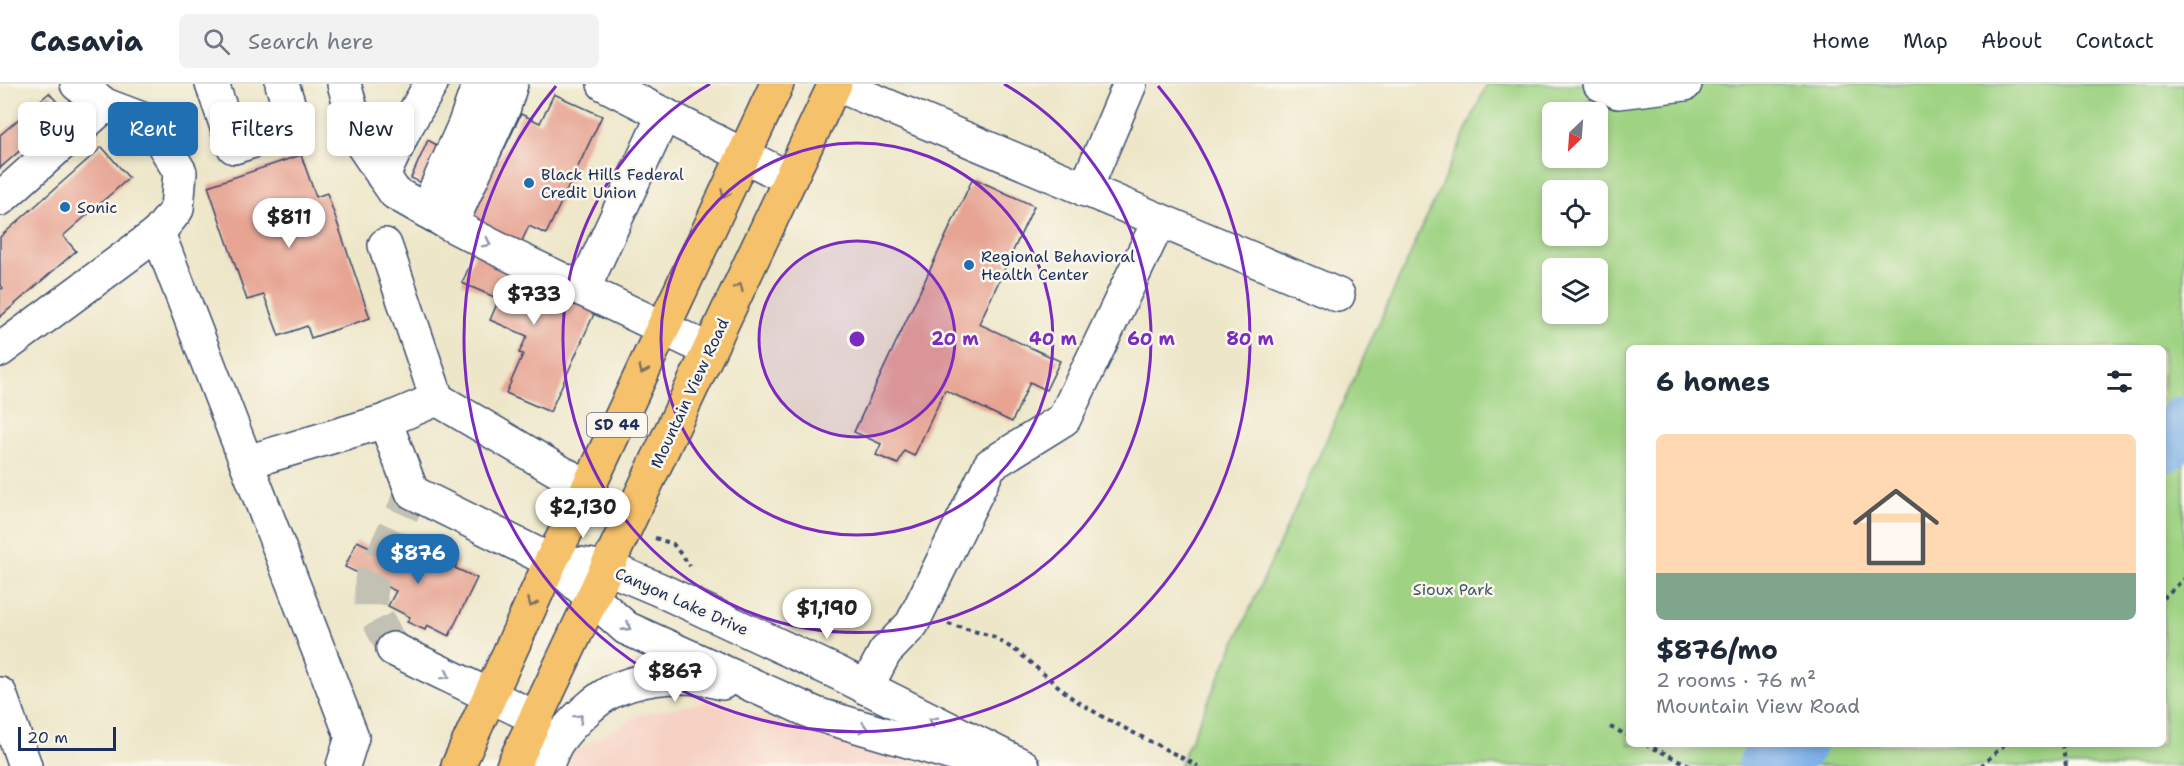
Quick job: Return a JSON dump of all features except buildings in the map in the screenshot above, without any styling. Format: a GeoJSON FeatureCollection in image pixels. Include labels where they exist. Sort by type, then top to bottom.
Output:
{"type":"FeatureCollection","features":[{"type":"Feature","properties":{"kind":"main road","name":"SD 44"},"geometry":{"type":"LineString","coordinates":[[458,766],[777,84]]}},
{"type":"Feature","properties":{"kind":"main road","name":"Mountain View Road"},"geometry":{"type":"LineString","coordinates":[[513,766],[835,84]]}},
{"type":"Feature","properties":{"kind":"street"},"geometry":{"type":"LineString","coordinates":[[0,350],[158,233],[177,209],[180,172],[150,122],[105,105],[77,84]]}},
{"type":"Feature","properties":{"kind":"street"},"geometry":{"type":"LineString","coordinates":[[212,84],[234,147],[296,128],[282,84]]}},
{"type":"Feature","properties":{"kind":"street"},"geometry":{"type":"LineString","coordinates":[[344,84],[361,143],[395,193],[583,290],[709,350]]}},
{"type":"Feature","properties":{"kind":"street"},"geometry":{"type":"LineString","coordinates":[[383,176],[405,129],[431,84]]}},
{"type":"Feature","properties":{"kind":"street"},"geometry":{"type":"LineString","coordinates":[[432,214],[468,84]]}},
{"type":"Feature","properties":{"kind":"street"},"geometry":{"type":"LineString","coordinates":[[432,214],[479,84]]}},
{"type":"Feature","properties":{"kind":"street"},"geometry":{"type":"LineString","coordinates":[[432,214],[482,120],[495,84]]}},
{"type":"Feature","properties":{"kind":"street"},"geometry":{"type":"LineString","coordinates":[[432,214],[504,107],[511,84]]}},
{"type":"Feature","properties":{"kind":"street"},"geometry":{"type":"LineString","coordinates":[[604,84],[790,179]]}},
{"type":"Feature","properties":{"kind":"street"},"geometry":{"type":"LineString","coordinates":[[835,84],[1338,296]]}},
{"type":"Feature","properties":{"kind":"street"},"geometry":{"type":"LineString","coordinates":[[1084,190],[1130,84]]}},
{"type":"Feature","properties":{"kind":"street"},"geometry":{"type":"LineString","coordinates":[[1600,84],[1618,93],[1685,84]]}},
{"type":"Feature","properties":{"kind":"street"},"geometry":{"type":"LineString","coordinates":[[0,199],[105,105]]}},
{"type":"Feature","properties":{"kind":"street"},"geometry":{"type":"LineString","coordinates":[[583,290],[664,114]]}},
{"type":"Feature","properties":{"kind":"street"},"geometry":{"type":"LineString","coordinates":[[866,688],[885,652],[912,624],[990,465],[1064,420],[1159,221]]}},
{"type":"Feature","properties":{"kind":"street"},"geometry":{"type":"LineString","coordinates":[[158,233],[352,737],[343,766]]}},
{"type":"Feature","properties":{"kind":"street"},"geometry":{"type":"LineString","coordinates":[[385,245],[437,399],[562,473],[589,486]]}},
{"type":"Feature","properties":{"kind":"street"},"geometry":{"type":"LineString","coordinates":[[247,462],[385,421],[437,399]]}},
{"type":"Feature","properties":{"kind":"street"},"geometry":{"type":"LineString","coordinates":[[385,421],[412,492],[552,561],[626,628],[816,714]]}},
{"type":"Feature","properties":{"kind":"street","name":"Canyon Lake Drive"},"geometry":{"type":"LineString","coordinates":[[552,561],[608,568],[658,589],[1023,766]]}},
{"type":"Feature","properties":{"kind":"street"},"geometry":{"type":"LineString","coordinates":[[393,649],[490,698],[536,718]]}},
{"type":"Feature","properties":{"kind":"street"},"geometry":{"type":"LineString","coordinates":[[546,766],[557,742],[578,718],[615,690],[662,678],[688,677],[719,682],[816,714],[993,766]]}},
{"type":"Feature","properties":{"kind":"street"},"geometry":{"type":"LineString","coordinates":[[0,694],[25,766]]}},
{"type":"Feature","properties":{"kind":"path"},"geometry":{"type":"LineString","coordinates":[[2166,595],[2184,579]]}},
{"type":"Feature","properties":{"kind":"path"},"geometry":{"type":"LineString","coordinates":[[1610,727],[1626,735]]}},
{"type":"Feature","properties":{"kind":"path"},"geometry":{"type":"LineString","coordinates":[[1651,747],[1691,766]]}},
{"type":"Feature","properties":{"kind":"path"},"geometry":{"type":"LineString","coordinates":[[1981,766],[2002,747]]}},
{"type":"Feature","properties":{"kind":"path"},"geometry":{"type":"LineString","coordinates":[[2063,747],[2066,766]]}},
{"type":"Feature","properties":{"kind":"shaded area"},"geometry":{"type":"Polygon","coordinates":[[[707,702],[932,766],[568,766],[574,752],[639,715],[707,702]]]}},
{"type":"Feature","properties":{"kind":"green space","name":"Sioux Park"},"geometry":{"type":"Polygon","coordinates":[[[1487,84],[2184,84],[2184,766],[1179,766],[1487,84]]]}},
{"type":"Feature","properties":{"kind":"waterway"},"geometry":{"type":"LineString","coordinates":[[2166,441],[2184,425]]}},
{"type":"Feature","properties":{"kind":"waterway"},"geometry":{"type":"LineString","coordinates":[[1767,766],[1774,758],[1792,747]]}},
{"type":"Feature","properties":{"kind":"tunnel"},"geometry":{"type":"LineString","coordinates":[[393,649],[371,606],[371,580],[412,492]]}},
{"type":"Feature","properties":{"kind":"place","name":"Black Hills Federal Credit Union"},"geometry":{"type":"Point","coordinates":[529,183]}},
{"type":"Feature","properties":{"kind":"place","name":"Sonic"},"geometry":{"type":"Point","coordinates":[65,207]}},
{"type":"Feature","properties":{"kind":"place","name":"Regional Behavioral Health Center"},"geometry":{"type":"Point","coordinates":[969,265]}}]}
